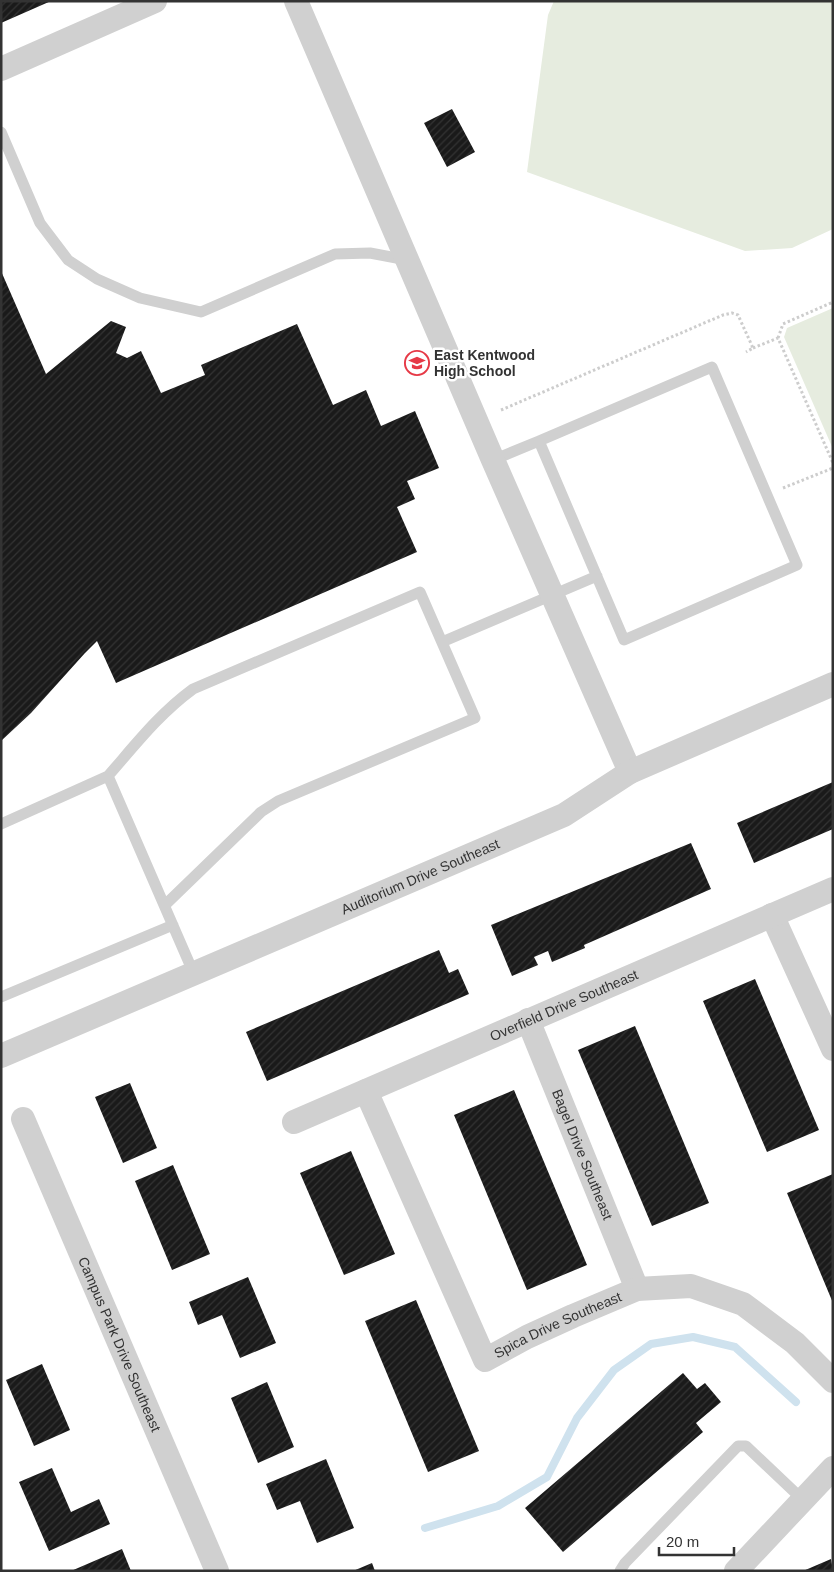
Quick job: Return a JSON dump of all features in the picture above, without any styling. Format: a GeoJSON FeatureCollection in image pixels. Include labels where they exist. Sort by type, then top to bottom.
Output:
{"type":"FeatureCollection","features":[{"type":"Feature","properties":{"kind":"street"},"geometry":{"type":"LineString","coordinates":[[1,69],[155,1]]}},
{"type":"Feature","properties":{"kind":"street"},"geometry":{"type":"LineString","coordinates":[[296,1],[493,460],[630,772]]}},
{"type":"Feature","properties":{"kind":"street","name":"Auditorium Drive Southeast"},"geometry":{"type":"LineString","coordinates":[[1,1056],[564,815],[630,772],[833,684]]}},
{"type":"Feature","properties":{"kind":"street","name":"Overfield Drive Southeast"},"geometry":{"type":"LineString","coordinates":[[294,1122],[833,889]]}},
{"type":"Feature","properties":{"kind":"street"},"geometry":{"type":"LineString","coordinates":[[772,915],[833,1049]]}},
{"type":"Feature","properties":{"kind":"street","name":"Bagel Drive Southeast"},"geometry":{"type":"LineString","coordinates":[[528,1020],[637,1289]]}},
{"type":"Feature","properties":{"kind":"street","name":"Spica Drive Southeast"},"geometry":{"type":"LineString","coordinates":[[366,1091],[485,1360],[543,1330],[637,1289],[691,1286],[743,1304],[795,1343],[833,1381]]}},
{"type":"Feature","properties":{"kind":"street","name":"Campus Park Drive Southeast"},"geometry":{"type":"LineString","coordinates":[[23,1119],[216,1571]]}},
{"type":"Feature","properties":{"kind":"street"},"geometry":{"type":"LineString","coordinates":[[739,1569],[833,1468]]}},
{"type":"Feature","properties":{"kind":"lane"},"geometry":{"type":"LineString","coordinates":[[1,132],[40,223],[68,260],[97,279],[140,298],[201,312],[335,254],[370,253],[407,260]]}},
{"type":"Feature","properties":{"kind":"lane"},"geometry":{"type":"LineString","coordinates":[[493,460],[712,367],[797,565],[624,640],[539,441]]}},
{"type":"Feature","properties":{"kind":"lane"},"geometry":{"type":"LineString","coordinates":[[442,642],[597,576]]}},
{"type":"Feature","properties":{"kind":"lane"},"geometry":{"type":"LineString","coordinates":[[1,824],[108,776],[153,723],[193,689],[420,592],[475,718],[278,802],[261,812],[165,905]]}},
{"type":"Feature","properties":{"kind":"lane"},"geometry":{"type":"LineString","coordinates":[[108,776],[194,974]]}},
{"type":"Feature","properties":{"kind":"lane"},"geometry":{"type":"LineString","coordinates":[[1,997],[173,926]]}},
{"type":"Feature","properties":{"kind":"lane"},"geometry":{"type":"LineString","coordinates":[[620,1571],[625,1563],[738,1446],[746,1446],[803,1500]]}},
{"type":"Feature","properties":{"kind":"path"},"geometry":{"type":"LineString","coordinates":[[833,302],[783,324],[778,338],[833,463]]}},
{"type":"Feature","properties":{"kind":"path"},"geometry":{"type":"LineString","coordinates":[[501,410],[723,315],[732,313],[738,315],[752,348]]}},
{"type":"Feature","properties":{"kind":"path"},"geometry":{"type":"LineString","coordinates":[[746,352],[778,338]]}},
{"type":"Feature","properties":{"kind":"path"},"geometry":{"type":"LineString","coordinates":[[782,488],[833,468]]}},
{"type":"Feature","properties":{"kind":"shaded area"},"geometry":{"type":"Polygon","coordinates":[[[554,1],[833,1],[833,229],[792,248],[745,251],[527,172],[548,15],[554,1]]]}},
{"type":"Feature","properties":{"kind":"shaded area"},"geometry":{"type":"Polygon","coordinates":[[[833,308],[833,449],[784,337],[787,328],[833,308]]]}},
{"type":"Feature","properties":{"kind":"building"},"geometry":{"type":"Polygon","coordinates":[[[1,1],[51,1],[1,23],[1,1]]]}},
{"type":"Feature","properties":{"kind":"building"},"geometry":{"type":"Polygon","coordinates":[[[452,109],[475,152],[447,167],[424,123],[452,109]]]}},
{"type":"Feature","properties":{"kind":"building","name":"East Kentwood High School"},"geometry":{"type":"Polygon","coordinates":[[[1,271],[46,374],[111,321],[126,327],[116,353],[127,358],[141,351],[161,393],[205,375],[201,365],[297,324],[333,405],[366,390],[381,426],[415,411],[439,468],[407,481],[415,499],[397,507],[417,552],[116,683],[97,641],[31,713],[1,741],[1,271]]]}},
{"type":"Feature","properties":{"kind":"building"},"geometry":{"type":"Polygon","coordinates":[[[833,782],[833,829],[754,863],[737,823],[833,782]]]}},
{"type":"Feature","properties":{"kind":"building"},"geometry":{"type":"Polygon","coordinates":[[[691,843],[711,889],[584,945],[585,948],[552,962],[548,951],[534,957],[538,965],[512,976],[491,925],[691,843]]]}},
{"type":"Feature","properties":{"kind":"building"},"geometry":{"type":"Polygon","coordinates":[[[439,950],[449,973],[458,969],[469,994],[267,1081],[246,1032],[439,950]]]}},
{"type":"Feature","properties":{"kind":"building"},"geometry":{"type":"Polygon","coordinates":[[[755,979],[819,1130],[767,1152],[703,1001],[755,979]]]}},
{"type":"Feature","properties":{"kind":"building"},"geometry":{"type":"Polygon","coordinates":[[[635,1026],[709,1203],[652,1226],[578,1050],[635,1026]]]}},
{"type":"Feature","properties":{"kind":"building"},"geometry":{"type":"Polygon","coordinates":[[[130,1083],[157,1148],[123,1163],[95,1097],[130,1083]]]}},
{"type":"Feature","properties":{"kind":"building"},"geometry":{"type":"Polygon","coordinates":[[[514,1090],[587,1265],[527,1290],[454,1115],[514,1090]]]}},
{"type":"Feature","properties":{"kind":"building"},"geometry":{"type":"Polygon","coordinates":[[[351,1151],[395,1254],[344,1275],[300,1173],[351,1151]]]}},
{"type":"Feature","properties":{"kind":"building"},"geometry":{"type":"Polygon","coordinates":[[[173,1165],[210,1254],[172,1270],[135,1181],[173,1165]]]}},
{"type":"Feature","properties":{"kind":"building"},"geometry":{"type":"Polygon","coordinates":[[[833,1174],[833,1303],[787,1193],[833,1174]]]}},
{"type":"Feature","properties":{"kind":"building"},"geometry":{"type":"Polygon","coordinates":[[[248,1277],[276,1343],[240,1358],[222,1315],[198,1325],[189,1302],[248,1277]]]}},
{"type":"Feature","properties":{"kind":"building"},"geometry":{"type":"Polygon","coordinates":[[[416,1300],[479,1451],[428,1472],[365,1321],[416,1300]]]}},
{"type":"Feature","properties":{"kind":"building"},"geometry":{"type":"Polygon","coordinates":[[[42,1364],[70,1430],[34,1446],[6,1380],[42,1364]]]}},
{"type":"Feature","properties":{"kind":"building"},"geometry":{"type":"Polygon","coordinates":[[[683,1373],[697,1389],[705,1383],[721,1402],[696,1423],[703,1432],[563,1552],[525,1508],[683,1373]]]}},
{"type":"Feature","properties":{"kind":"building"},"geometry":{"type":"Polygon","coordinates":[[[267,1382],[294,1447],[258,1463],[231,1398],[267,1382]]]}},
{"type":"Feature","properties":{"kind":"building"},"geometry":{"type":"Polygon","coordinates":[[[326,1459],[354,1528],[317,1543],[300,1501],[277,1510],[266,1484],[326,1459]]]}},
{"type":"Feature","properties":{"kind":"building"},"geometry":{"type":"Polygon","coordinates":[[[52,1468],[71,1512],[99,1499],[110,1524],[49,1551],[19,1482],[52,1468]]]}},
{"type":"Feature","properties":{"kind":"building"},"geometry":{"type":"Polygon","coordinates":[[[122,1549],[131,1571],[71,1571],[122,1549]]]}},
{"type":"Feature","properties":{"kind":"building"},"geometry":{"type":"Polygon","coordinates":[[[831,1559],[833,1571],[803,1571],[831,1559]]]}},
{"type":"Feature","properties":{"kind":"building"},"geometry":{"type":"Polygon","coordinates":[[[372,1563],[375,1571],[353,1571],[372,1563]]]}},
{"type":"Feature","properties":{"kind":"waterway"},"geometry":{"type":"LineString","coordinates":[[425,1528],[498,1506],[547,1477],[577,1418],[614,1370],[651,1344],[693,1337],[735,1347],[796,1402]]}},
{"type":"Feature","properties":{"kind":"place","name":"East Kentwood High School"},"geometry":{"type":"Point","coordinates":[417,363]}}]}
